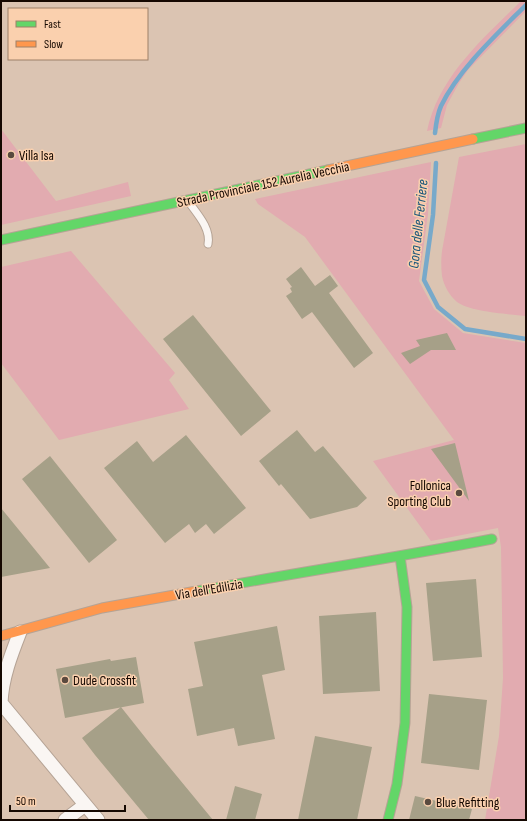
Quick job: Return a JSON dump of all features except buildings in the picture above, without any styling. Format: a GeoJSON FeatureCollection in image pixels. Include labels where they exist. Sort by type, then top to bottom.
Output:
{"type":"FeatureCollection","features":[{"type":"Feature","properties":{"kind":"street","name":"Strada Provinciale 152 Aurelia Vecchia"},"geometry":{"type":"LineString","coordinates":[[1,240],[526,128]]}},
{"type":"Feature","properties":{"kind":"street","name":"Via dell'Edilizia"},"geometry":{"type":"LineString","coordinates":[[1,636],[20,632],[70,616],[102,608],[326,568],[420,553],[492,539]]}},
{"type":"Feature","properties":{"kind":"street"},"geometry":{"type":"LineString","coordinates":[[388,820],[397,784],[405,723],[407,607],[400,556]]}},
{"type":"Feature","properties":{"kind":"street"},"geometry":{"type":"LineString","coordinates":[[20,632],[4,676],[1,690],[1,703],[98,820]]}},
{"type":"Feature","properties":{"kind":"street"},"geometry":{"type":"LineString","coordinates":[[65,820],[85,804]]}},
{"type":"Feature","properties":{"kind":"lane"},"geometry":{"type":"LineString","coordinates":[[187,200],[206,227],[210,236],[208,244]]}},
{"type":"Feature","properties":{"kind":"lane"},"geometry":{"type":"LineString","coordinates":[[414,545],[420,553]]}},
{"type":"Feature","properties":{"kind":"shaded area"},"geometry":{"type":"Polygon","coordinates":[[[521,1],[526,1],[526,11],[468,70],[447,105],[441,128],[427,131],[433,111],[441,93],[452,76],[478,44],[521,1]]]}},
{"type":"Feature","properties":{"kind":"shaded area","name":"Villa Isa"},"geometry":{"type":"Polygon","coordinates":[[[1,129],[56,201],[128,182],[131,196],[1,225],[1,129]]]}},
{"type":"Feature","properties":{"kind":"shaded area"},"geometry":{"type":"Polygon","coordinates":[[[526,144],[526,316],[490,312],[471,308],[457,302],[447,290],[443,280],[441,267],[442,251],[459,157],[526,144]]]}},
{"type":"Feature","properties":{"kind":"shaded area"},"geometry":{"type":"Polygon","coordinates":[[[431,162],[428,214],[419,281],[434,309],[463,333],[526,343],[526,820],[485,820],[499,736],[503,678],[501,547],[498,528],[431,541],[373,461],[454,440],[305,237],[258,204],[255,199],[431,162]]]}},
{"type":"Feature","properties":{"kind":"shaded area"},"geometry":{"type":"Polygon","coordinates":[[[71,251],[175,373],[169,380],[189,409],[59,440],[1,363],[1,267],[71,251]]]}},
{"type":"Feature","properties":{"kind":"waterway","name":"Gora delle Ferriere"},"geometry":{"type":"LineString","coordinates":[[435,133],[441,106],[458,79],[479,52],[526,5]]}},
{"type":"Feature","properties":{"kind":"waterway","name":"Gora delle Ferriere"},"geometry":{"type":"LineString","coordinates":[[436,163],[433,215],[424,280],[438,307],[465,329],[526,339]]}},
{"type":"Feature","properties":{"kind":"traffic: fast"},"geometry":{"type":"LineString","coordinates":[[473,139],[526,128]]}},
{"type":"Feature","properties":{"kind":"traffic: fast"},"geometry":{"type":"LineString","coordinates":[[1,240],[328,170]]}},
{"type":"Feature","properties":{"kind":"traffic: fast"},"geometry":{"type":"LineString","coordinates":[[197,591],[492,539]]}},
{"type":"Feature","properties":{"kind":"traffic: fast"},"geometry":{"type":"LineString","coordinates":[[388,820],[397,784],[405,723],[407,607],[400,556]]}},
{"type":"Feature","properties":{"kind":"traffic: slow"},"geometry":{"type":"LineString","coordinates":[[328,170],[473,139]]}},
{"type":"Feature","properties":{"kind":"traffic: slow"},"geometry":{"type":"LineString","coordinates":[[1,636],[102,608],[197,591]]}},
{"type":"Feature","properties":{"kind":"place","name":"Villa Isa"},"geometry":{"type":"Point","coordinates":[11,155]}},
{"type":"Feature","properties":{"kind":"place","name":"Follonica Sporting Club"},"geometry":{"type":"Point","coordinates":[459,493]}},
{"type":"Feature","properties":{"kind":"place","name":"Dude Crossfit"},"geometry":{"type":"Point","coordinates":[65,680]}},
{"type":"Feature","properties":{"kind":"place","name":"Blue Refitting"},"geometry":{"type":"Point","coordinates":[428,802]}}]}
